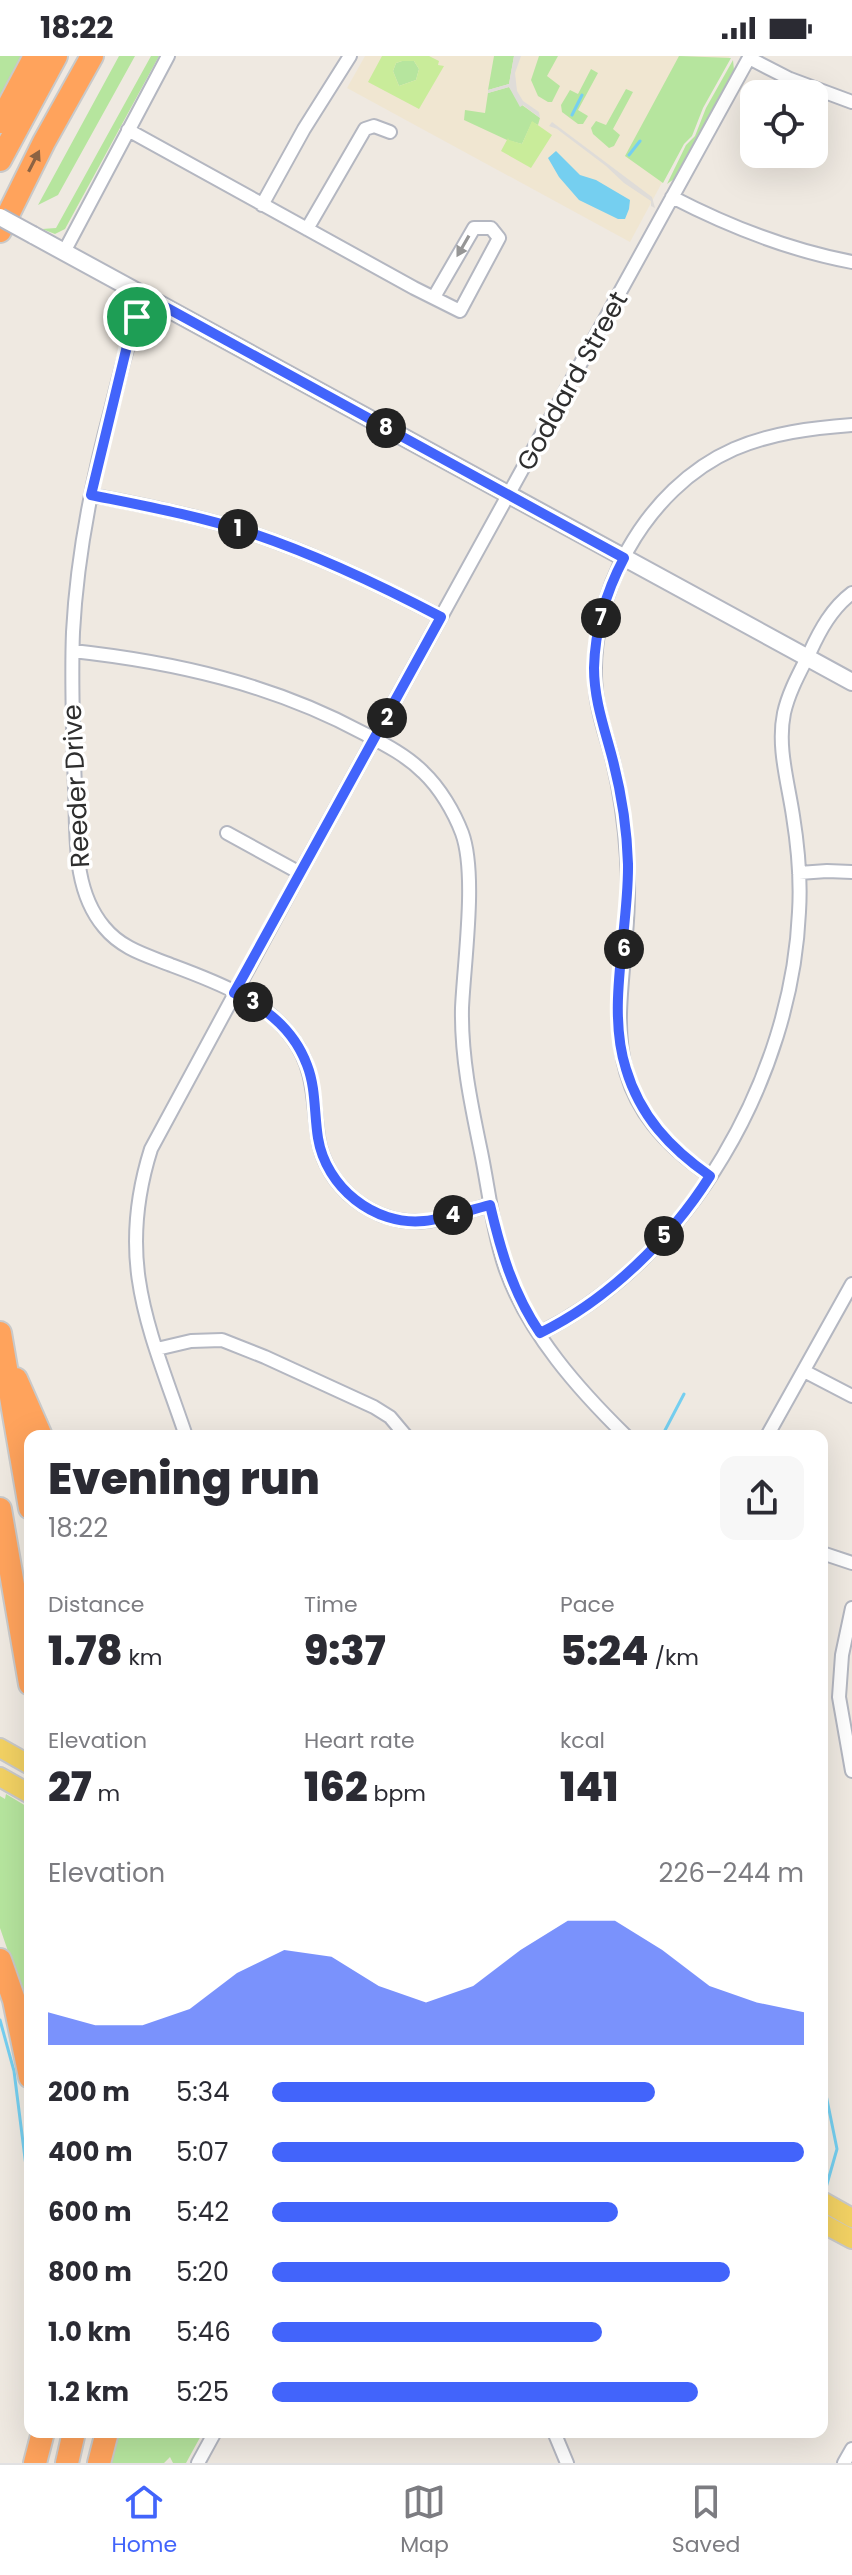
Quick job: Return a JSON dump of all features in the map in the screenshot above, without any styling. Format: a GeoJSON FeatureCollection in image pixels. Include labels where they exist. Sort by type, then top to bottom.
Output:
{"type":"FeatureCollection","features":[{"type":"Feature","properties":{"kind":"highway"},"geometry":{"type":"LineString","coordinates":[[0,122],[35,56]]}},
{"type":"Feature","properties":{"kind":"highway"},"geometry":{"type":"LineString","coordinates":[[0,160],[56,56]]}},
{"type":"Feature","properties":{"kind":"highway"},"geometry":{"type":"LineString","coordinates":[[0,231],[44,142],[92,56]]}},
{"type":"Feature","properties":{"kind":"highway"},"geometry":{"type":"LineString","coordinates":[[1,1341],[38,1430]]}},
{"type":"Feature","properties":{"kind":"highway"},"geometry":{"type":"LineString","coordinates":[[1,1341],[24,1473]]}},
{"type":"Feature","properties":{"kind":"highway"},"geometry":{"type":"LineString","coordinates":[[0,1509],[24,1649]]}},
{"type":"Feature","properties":{"kind":"highway"},"geometry":{"type":"LineString","coordinates":[[0,1960],[14,2000],[24,2048]]}},
{"type":"Feature","properties":{"kind":"highway"},"geometry":{"type":"LineString","coordinates":[[35,2463],[41,2438]]}},
{"type":"Feature","properties":{"kind":"highway"},"geometry":{"type":"LineString","coordinates":[[67,2463],[73,2438]]}},
{"type":"Feature","properties":{"kind":"highway"},"geometry":{"type":"LineString","coordinates":[[99,2463],[105,2438]]}},
{"type":"Feature","properties":{"kind":"main road"},"geometry":{"type":"LineString","coordinates":[[0,1748],[24,1762]]}},
{"type":"Feature","properties":{"kind":"main road"},"geometry":{"type":"LineString","coordinates":[[0,1777],[24,1791]]}},
{"type":"Feature","properties":{"kind":"main road"},"geometry":{"type":"LineString","coordinates":[[828,2204],[852,2218]]}},
{"type":"Feature","properties":{"kind":"main road"},"geometry":{"type":"LineString","coordinates":[[828,2225],[850,2234]]}},
{"type":"Feature","properties":{"kind":"street"},"geometry":{"type":"LineString","coordinates":[[64,252],[168,56]]}},
{"type":"Feature","properties":{"kind":"street"},"geometry":{"type":"LineString","coordinates":[[262,205],[304,129],[350,56]]}},
{"type":"Feature","properties":{"kind":"street"},"geometry":{"type":"LineString","coordinates":[[750,57],[790,79],[852,102]]}},
{"type":"Feature","properties":{"kind":"street","name":"Goddard Street"},"geometry":{"type":"LineString","coordinates":[[184,1430],[142,1302],[136,1266],[135,1214],[140,1183],[161,1127],[750,57]]}},
{"type":"Feature","properties":{"kind":"street"},"geometry":{"type":"LineString","coordinates":[[307,229],[365,129],[374,126],[390,132]]}},
{"type":"Feature","properties":{"kind":"street"},"geometry":{"type":"LineString","coordinates":[[128,130],[262,205],[460,311],[495,251],[499,238],[491,228],[474,228],[434,297]]}},
{"type":"Feature","properties":{"kind":"street"},"geometry":{"type":"LineString","coordinates":[[672,197],[748,234],[852,262]]}},
{"type":"Feature","properties":{"kind":"street"},"geometry":{"type":"LineString","coordinates":[[0,217],[852,682]]}},
{"type":"Feature","properties":{"kind":"street","name":"Reeder Drive"},"geometry":{"type":"LineString","coordinates":[[147,297],[127,346],[91,495],[78,578],[72,707],[77,841],[81,881],[88,901],[103,927],[132,950],[234,993],[267,1011],[285,1028],[298,1045],[312,1082],[318,1139],[323,1155],[335,1179],[359,1203],[384,1216],[410,1221],[439,1219],[490,1205]]}},
{"type":"Feature","properties":{"kind":"street"},"geometry":{"type":"LineString","coordinates":[[710,1176],[671,1146],[643,1110],[629,1080],[620,1043],[619,1000],[628,862],[622,805],[598,707],[594,670],[599,626],[615,575],[649,518],[673,491],[712,460],[759,440],[823,427],[852,425]]}},
{"type":"Feature","properties":{"kind":"street"},"geometry":{"type":"LineString","coordinates":[[91,495],[189,515],[250,533],[353,573],[441,617]]}},
{"type":"Feature","properties":{"kind":"street"},"geometry":{"type":"LineString","coordinates":[[540,1333],[606,1290],[642,1258],[688,1207],[724,1157],[748,1112],[775,1043],[789,992],[797,941],[799,873],[794,816],[784,762],[783,728],[790,693],[827,621],[852,593]]}},
{"type":"Feature","properties":{"kind":"street"},"geometry":{"type":"LineString","coordinates":[[73,651],[170,664],[228,678],[290,699],[375,739],[415,764],[436,786],[465,844],[468,892],[463,971],[463,1053],[490,1205],[506,1270],[540,1333],[583,1392],[620,1430]]}},
{"type":"Feature","properties":{"kind":"street"},"geometry":{"type":"LineString","coordinates":[[227,833],[300,873]]}},
{"type":"Feature","properties":{"kind":"street"},"geometry":{"type":"LineString","coordinates":[[799,873],[852,872]]}},
{"type":"Feature","properties":{"kind":"street"},"geometry":{"type":"LineString","coordinates":[[770,1430],[852,1284]]}},
{"type":"Feature","properties":{"kind":"street"},"geometry":{"type":"LineString","coordinates":[[157,1349],[191,1341],[222,1340],[374,1407],[390,1417],[401,1430]]}},
{"type":"Feature","properties":{"kind":"street"},"geometry":{"type":"LineString","coordinates":[[804,1371],[852,1396]]}},
{"type":"Feature","properties":{"kind":"street"},"geometry":{"type":"LineString","coordinates":[[828,1555],[852,1563]]}},
{"type":"Feature","properties":{"kind":"street"},"geometry":{"type":"LineString","coordinates":[[851,1763],[839,1697],[842,1655],[852,1608]]}},
{"type":"Feature","properties":{"kind":"street"},"geometry":{"type":"LineString","coordinates":[[198,2463],[212,2438]]}},
{"type":"Feature","properties":{"kind":"street"},"geometry":{"type":"LineString","coordinates":[[557,2438],[567,2463]]}},
{"type":"Feature","properties":{"kind":"street"},"geometry":{"type":"LineString","coordinates":[[844,2463],[852,2449]]}},
{"type":"Feature","properties":{"kind":"shaded area"},"geometry":{"type":"Polygon","coordinates":[[[365,56],[730,56],[630,242],[347,88],[365,56]]]}},
{"type":"Feature","properties":{"kind":"shaded area"},"geometry":{"type":"Polygon","coordinates":[[[514,56],[521,56],[515,73],[517,91],[523,101],[539,112],[540,118],[523,105],[520,107],[509,87],[488,93],[488,90],[509,84],[514,56]]]}},
{"type":"Feature","properties":{"kind":"shaded area"},"geometry":{"type":"Polygon","coordinates":[[[552,122],[652,197],[655,208],[651,206],[651,201],[606,166],[549,126],[552,122]]]}},
{"type":"Feature","properties":{"kind":"green space"},"geometry":{"type":"Polygon","coordinates":[[[0,56],[26,56],[0,106],[0,56]]]}},
{"type":"Feature","properties":{"kind":"green space"},"geometry":{"type":"Polygon","coordinates":[[[119,56],[135,56],[58,195],[38,205],[119,56]]]}},
{"type":"Feature","properties":{"kind":"green space"},"geometry":{"type":"Polygon","coordinates":[[[151,56],[159,56],[65,229],[55,234],[42,229],[56,228],[151,56]]]}},
{"type":"Feature","properties":{"kind":"green space"},"geometry":{"type":"Polygon","coordinates":[[[382,56],[429,56],[439,61],[438,65],[444,66],[419,109],[368,82],[382,56]],[[414,61],[396,63],[393,71],[399,86],[416,80],[419,69],[414,61]]]}},
{"type":"Feature","properties":{"kind":"green space"},"geometry":{"type":"Polygon","coordinates":[[[494,56],[514,56],[509,84],[488,90],[494,56]]]}},
{"type":"Feature","properties":{"kind":"green space"},"geometry":{"type":"Polygon","coordinates":[[[539,56],[558,56],[547,76],[560,86],[552,102],[538,96],[531,80],[539,56]]]}},
{"type":"Feature","properties":{"kind":"green space"},"geometry":{"type":"Polygon","coordinates":[[[679,56],[731,58],[703,108],[692,136],[684,144],[663,183],[625,156],[679,56]]]}},
{"type":"Feature","properties":{"kind":"green space"},"geometry":{"type":"Polygon","coordinates":[[[733,60],[734,70],[674,179],[667,184],[686,145],[695,136],[706,108],[733,60]]]}},
{"type":"Feature","properties":{"kind":"green space"},"geometry":{"type":"Polygon","coordinates":[[[414,61],[419,69],[416,80],[399,86],[393,71],[396,63],[414,61]]]}},
{"type":"Feature","properties":{"kind":"green space"},"geometry":{"type":"Polygon","coordinates":[[[591,69],[598,73],[578,110],[588,116],[583,124],[578,124],[562,112],[561,105],[570,90],[578,94],[591,69]]]}},
{"type":"Feature","properties":{"kind":"green space"},"geometry":{"type":"Polygon","coordinates":[[[509,87],[522,105],[540,118],[538,125],[532,122],[522,144],[464,120],[465,110],[485,113],[488,93],[509,87]]]}},
{"type":"Feature","properties":{"kind":"green space"},"geometry":{"type":"Polygon","coordinates":[[[626,89],[633,92],[613,129],[620,135],[614,146],[609,148],[593,134],[591,128],[596,121],[606,125],[626,89]]]}},
{"type":"Feature","properties":{"kind":"green space"},"geometry":{"type":"Polygon","coordinates":[[[532,121],[552,135],[531,168],[501,151],[508,138],[522,144],[532,121]]]}},
{"type":"Feature","properties":{"kind":"green space"},"geometry":{"type":"Polygon","coordinates":[[[6,1794],[24,1805],[24,2006],[0,1928],[0,1796],[5,1799],[6,1794]]]}},
{"type":"Feature","properties":{"kind":"green space"},"geometry":{"type":"Polygon","coordinates":[[[117,2438],[200,2438],[186,2463],[173,2463],[170,2457],[164,2463],[111,2463],[117,2438]]]}},
{"type":"Feature","properties":{"kind":"water"},"geometry":{"type":"Polygon","coordinates":[[[556,151],[580,175],[596,180],[630,200],[625,219],[618,219],[579,200],[559,177],[548,158],[556,151]]]}},
{"type":"Feature","properties":{"kind":"waterway"},"geometry":{"type":"LineString","coordinates":[[572,115],[582,95]]}},
{"type":"Feature","properties":{"kind":"waterway"},"geometry":{"type":"LineString","coordinates":[[629,155],[640,141]]}},
{"type":"Feature","properties":{"kind":"waterway"},"geometry":{"type":"LineString","coordinates":[[665,1430],[684,1394]]}},
{"type":"Feature","properties":{"kind":"waterway"},"geometry":{"type":"LineString","coordinates":[[0,2020],[14,2071],[24,2150]]}},
{"type":"Feature","properties":{"kind":"waterway"},"geometry":{"type":"LineString","coordinates":[[828,2105],[837,2149],[828,2180]]}},
{"type":"Feature","properties":{"kind":"route"},"geometry":{"type":"LineString","coordinates":[[147,297],[624,558],[615,575],[599,626],[594,670],[601,720],[622,805],[628,862],[619,1000],[620,1043],[625,1067],[643,1110],[671,1146],[710,1176],[688,1207],[642,1258],[606,1290],[540,1333],[506,1270],[490,1205],[439,1219],[410,1221],[374,1213],[343,1188],[323,1155],[318,1139],[312,1082],[298,1045],[267,1011],[234,993],[441,617],[353,573],[250,533],[189,515],[91,495],[127,346],[137,317],[147,297]]}}]}
